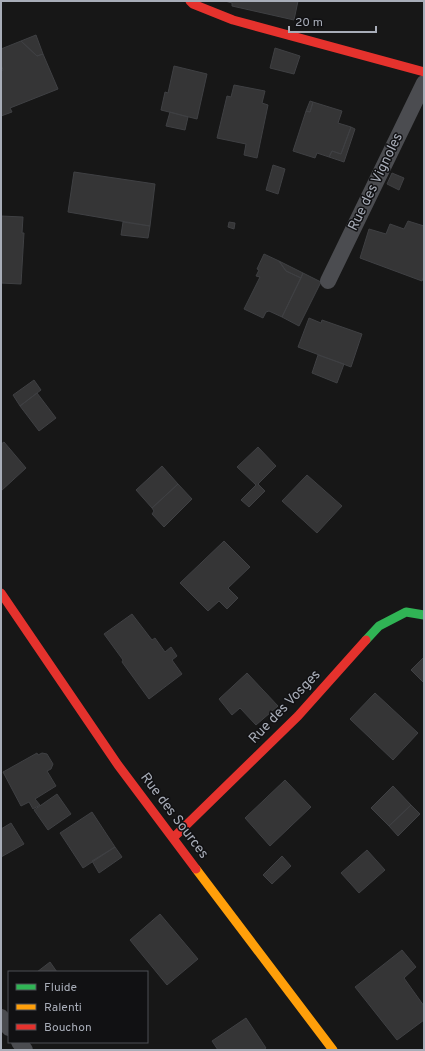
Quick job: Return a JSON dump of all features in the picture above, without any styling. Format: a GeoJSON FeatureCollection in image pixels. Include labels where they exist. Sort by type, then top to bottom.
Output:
{"type":"FeatureCollection","features":[{"type":"Feature","properties":{"kind":"street"},"geometry":{"type":"LineString","coordinates":[[190,1],[193,4],[233,20],[424,72]]}},
{"type":"Feature","properties":{"kind":"street","name":"Rue des Sources"},"geometry":{"type":"LineString","coordinates":[[1,593],[118,765],[333,1050]]}},
{"type":"Feature","properties":{"kind":"street","name":"Rue des Vosges"},"geometry":{"type":"LineString","coordinates":[[173,838],[298,716],[379,626],[406,612],[424,615]]}},
{"type":"Feature","properties":{"kind":"lane","name":"Rue des Vignoles"},"geometry":{"type":"LineString","coordinates":[[328,281],[424,83]]}},
{"type":"Feature","properties":{"kind":"lane"},"geometry":{"type":"LineString","coordinates":[[1,1017],[8,1027]]}},
{"type":"Feature","properties":{"kind":"building"},"geometry":{"type":"Polygon","coordinates":[[[225,1],[298,1],[294,20],[232,6],[232,3],[225,1]]]}},
{"type":"Feature","properties":{"kind":"building"},"geometry":{"type":"Polygon","coordinates":[[[36,35],[43,54],[37,56],[21,41],[36,35]]]}},
{"type":"Feature","properties":{"kind":"building"},"geometry":{"type":"Polygon","coordinates":[[[21,41],[37,56],[43,54],[58,89],[10,108],[12,112],[1,116],[1,71],[3,70],[1,65],[1,49],[21,41]]]}},
{"type":"Feature","properties":{"kind":"building"},"geometry":{"type":"Polygon","coordinates":[[[275,48],[300,56],[294,74],[270,68],[275,48]]]}},
{"type":"Feature","properties":{"kind":"building"},"geometry":{"type":"Polygon","coordinates":[[[174,66],[207,74],[197,119],[161,110],[165,92],[168,93],[174,66]]]}},
{"type":"Feature","properties":{"kind":"building"},"geometry":{"type":"Polygon","coordinates":[[[234,85],[265,91],[262,103],[268,105],[257,158],[244,155],[246,144],[217,138],[227,96],[231,97],[234,85]]]}},
{"type":"Feature","properties":{"kind":"building"},"geometry":{"type":"Polygon","coordinates":[[[310,101],[313,102],[310,112],[306,111],[310,101]]]}},
{"type":"Feature","properties":{"kind":"building"},"geometry":{"type":"Polygon","coordinates":[[[313,102],[342,111],[338,123],[351,127],[341,154],[332,151],[329,157],[317,153],[315,158],[293,151],[306,111],[310,112],[313,102]]]}},
{"type":"Feature","properties":{"kind":"building"},"geometry":{"type":"Polygon","coordinates":[[[170,112],[188,117],[185,130],[166,126],[170,112]]]}},
{"type":"Feature","properties":{"kind":"building"},"geometry":{"type":"Polygon","coordinates":[[[351,127],[355,129],[344,162],[329,157],[332,151],[341,154],[351,127]]]}},
{"type":"Feature","properties":{"kind":"building"},"geometry":{"type":"Polygon","coordinates":[[[273,165],[285,169],[278,194],[266,190],[273,165]]]}},
{"type":"Feature","properties":{"kind":"building"},"geometry":{"type":"Polygon","coordinates":[[[74,172],[155,184],[150,226],[68,212],[74,172]]]}},
{"type":"Feature","properties":{"kind":"building"},"geometry":{"type":"Polygon","coordinates":[[[392,173],[404,178],[399,190],[387,184],[392,173]]]}},
{"type":"Feature","properties":{"kind":"building"},"geometry":{"type":"Polygon","coordinates":[[[1,216],[23,217],[22,233],[24,233],[21,284],[1,283],[1,216]]]}},
{"type":"Feature","properties":{"kind":"building"},"geometry":{"type":"Polygon","coordinates":[[[408,221],[424,226],[424,276],[422,281],[360,258],[369,229],[386,234],[390,224],[404,229],[408,221]]]}},
{"type":"Feature","properties":{"kind":"building"},"geometry":{"type":"Polygon","coordinates":[[[123,222],[150,226],[148,238],[121,235],[123,222]]]}},
{"type":"Feature","properties":{"kind":"building"},"geometry":{"type":"Polygon","coordinates":[[[229,222],[235,223],[234,229],[228,227],[229,222]]]}},
{"type":"Feature","properties":{"kind":"building"},"geometry":{"type":"Polygon","coordinates":[[[264,254],[279,261],[286,271],[301,278],[282,317],[269,311],[266,312],[263,318],[244,309],[260,277],[256,276],[259,270],[257,269],[264,254]]]}},
{"type":"Feature","properties":{"kind":"building"},"geometry":{"type":"Polygon","coordinates":[[[279,261],[303,273],[301,278],[286,271],[279,261]]]}},
{"type":"Feature","properties":{"kind":"building"},"geometry":{"type":"Polygon","coordinates":[[[303,273],[321,282],[299,326],[282,317],[303,273]]]}},
{"type":"Feature","properties":{"kind":"building"},"geometry":{"type":"Polygon","coordinates":[[[309,318],[321,323],[322,320],[362,334],[351,367],[298,347],[309,318]]]}},
{"type":"Feature","properties":{"kind":"building"},"geometry":{"type":"Polygon","coordinates":[[[318,355],[344,364],[337,383],[312,373],[318,355]]]}},
{"type":"Feature","properties":{"kind":"building"},"geometry":{"type":"Polygon","coordinates":[[[34,380],[41,390],[20,406],[13,395],[34,380]]]}},
{"type":"Feature","properties":{"kind":"building"},"geometry":{"type":"Polygon","coordinates":[[[37,393],[56,418],[39,431],[20,406],[37,393]]]}},
{"type":"Feature","properties":{"kind":"building"},"geometry":{"type":"Polygon","coordinates":[[[4,442],[26,468],[1,491],[1,444],[4,442]]]}},
{"type":"Feature","properties":{"kind":"building"},"geometry":{"type":"Polygon","coordinates":[[[258,447],[276,466],[258,484],[265,491],[249,507],[241,500],[256,485],[237,467],[258,447]]]}},
{"type":"Feature","properties":{"kind":"building"},"geometry":{"type":"Polygon","coordinates":[[[162,466],[178,484],[152,508],[136,490],[162,466]]]}},
{"type":"Feature","properties":{"kind":"building"},"geometry":{"type":"Polygon","coordinates":[[[307,475],[342,506],[317,533],[282,501],[307,475]]]}},
{"type":"Feature","properties":{"kind":"building"},"geometry":{"type":"Polygon","coordinates":[[[178,484],[192,499],[164,527],[152,514],[154,511],[152,508],[178,484]]]}},
{"type":"Feature","properties":{"kind":"building"},"geometry":{"type":"Polygon","coordinates":[[[224,541],[250,567],[228,588],[238,598],[227,609],[219,601],[208,611],[180,583],[224,541]]]}},
{"type":"Feature","properties":{"kind":"building"},"geometry":{"type":"Polygon","coordinates":[[[132,614],[152,640],[155,638],[165,652],[171,647],[177,656],[172,660],[182,674],[149,699],[104,634],[132,614]]]}},
{"type":"Feature","properties":{"kind":"building"},"geometry":{"type":"Polygon","coordinates":[[[424,657],[424,683],[411,670],[424,657]]]}},
{"type":"Feature","properties":{"kind":"building"},"geometry":{"type":"Polygon","coordinates":[[[247,673],[278,706],[256,725],[240,708],[232,715],[219,699],[247,673]]]}},
{"type":"Feature","properties":{"kind":"building"},"geometry":{"type":"Polygon","coordinates":[[[375,693],[418,733],[393,760],[350,719],[375,693]]]}},
{"type":"Feature","properties":{"kind":"building"},"geometry":{"type":"Polygon","coordinates":[[[37,753],[38,755],[42,753],[47,754],[53,764],[51,769],[47,771],[56,786],[35,799],[40,805],[33,809],[29,802],[21,806],[3,772],[37,753]]]}},
{"type":"Feature","properties":{"kind":"building"},"geometry":{"type":"Polygon","coordinates":[[[285,780],[311,807],[270,846],[245,818],[285,780]]]}},
{"type":"Feature","properties":{"kind":"building"},"geometry":{"type":"Polygon","coordinates":[[[393,786],[411,805],[389,826],[371,808],[393,786]]]}},
{"type":"Feature","properties":{"kind":"building"},"geometry":{"type":"Polygon","coordinates":[[[57,794],[71,814],[48,830],[34,810],[57,794]]]}},
{"type":"Feature","properties":{"kind":"building"},"geometry":{"type":"Polygon","coordinates":[[[411,805],[420,814],[398,836],[389,826],[411,805]]]}},
{"type":"Feature","properties":{"kind":"building"},"geometry":{"type":"Polygon","coordinates":[[[92,812],[115,847],[83,868],[60,833],[92,812]]]}},
{"type":"Feature","properties":{"kind":"building"},"geometry":{"type":"Polygon","coordinates":[[[11,823],[24,844],[1,857],[1,829],[11,823]]]}},
{"type":"Feature","properties":{"kind":"building"},"geometry":{"type":"Polygon","coordinates":[[[115,847],[122,857],[99,873],[92,861],[115,847]]]}},
{"type":"Feature","properties":{"kind":"building"},"geometry":{"type":"Polygon","coordinates":[[[367,850],[385,870],[359,893],[341,873],[367,850]]]}},
{"type":"Feature","properties":{"kind":"building"},"geometry":{"type":"Polygon","coordinates":[[[282,856],[291,866],[272,884],[263,875],[282,856]]]}},
{"type":"Feature","properties":{"kind":"building"},"geometry":{"type":"Polygon","coordinates":[[[160,914],[198,959],[167,985],[130,940],[160,914]]]}},
{"type":"Feature","properties":{"kind":"building"},"geometry":{"type":"Polygon","coordinates":[[[402,950],[416,967],[404,978],[424,1006],[424,1020],[397,1040],[355,987],[402,950]]]}},
{"type":"Feature","properties":{"kind":"building"},"geometry":{"type":"Polygon","coordinates":[[[50,962],[56,971],[38,971],[50,962]]]}},
{"type":"Feature","properties":{"kind":"building"},"geometry":{"type":"Polygon","coordinates":[[[246,1018],[266,1048],[263,1050],[218,1050],[212,1041],[246,1018]]]}},
{"type":"Feature","properties":{"kind":"traffic: fast"},"geometry":{"type":"LineString","coordinates":[[366,640],[379,626],[406,612],[424,615]]}},
{"type":"Feature","properties":{"kind":"traffic: slow"},"geometry":{"type":"LineString","coordinates":[[196,869],[333,1050]]}},
{"type":"Feature","properties":{"kind":"traffic: jam"},"geometry":{"type":"LineString","coordinates":[[190,1],[193,4],[233,20],[424,72]]}},
{"type":"Feature","properties":{"kind":"traffic: jam"},"geometry":{"type":"LineString","coordinates":[[1,593],[118,765],[196,869]]}},
{"type":"Feature","properties":{"kind":"traffic: jam"},"geometry":{"type":"LineString","coordinates":[[173,838],[298,716],[366,640]]}}]}
